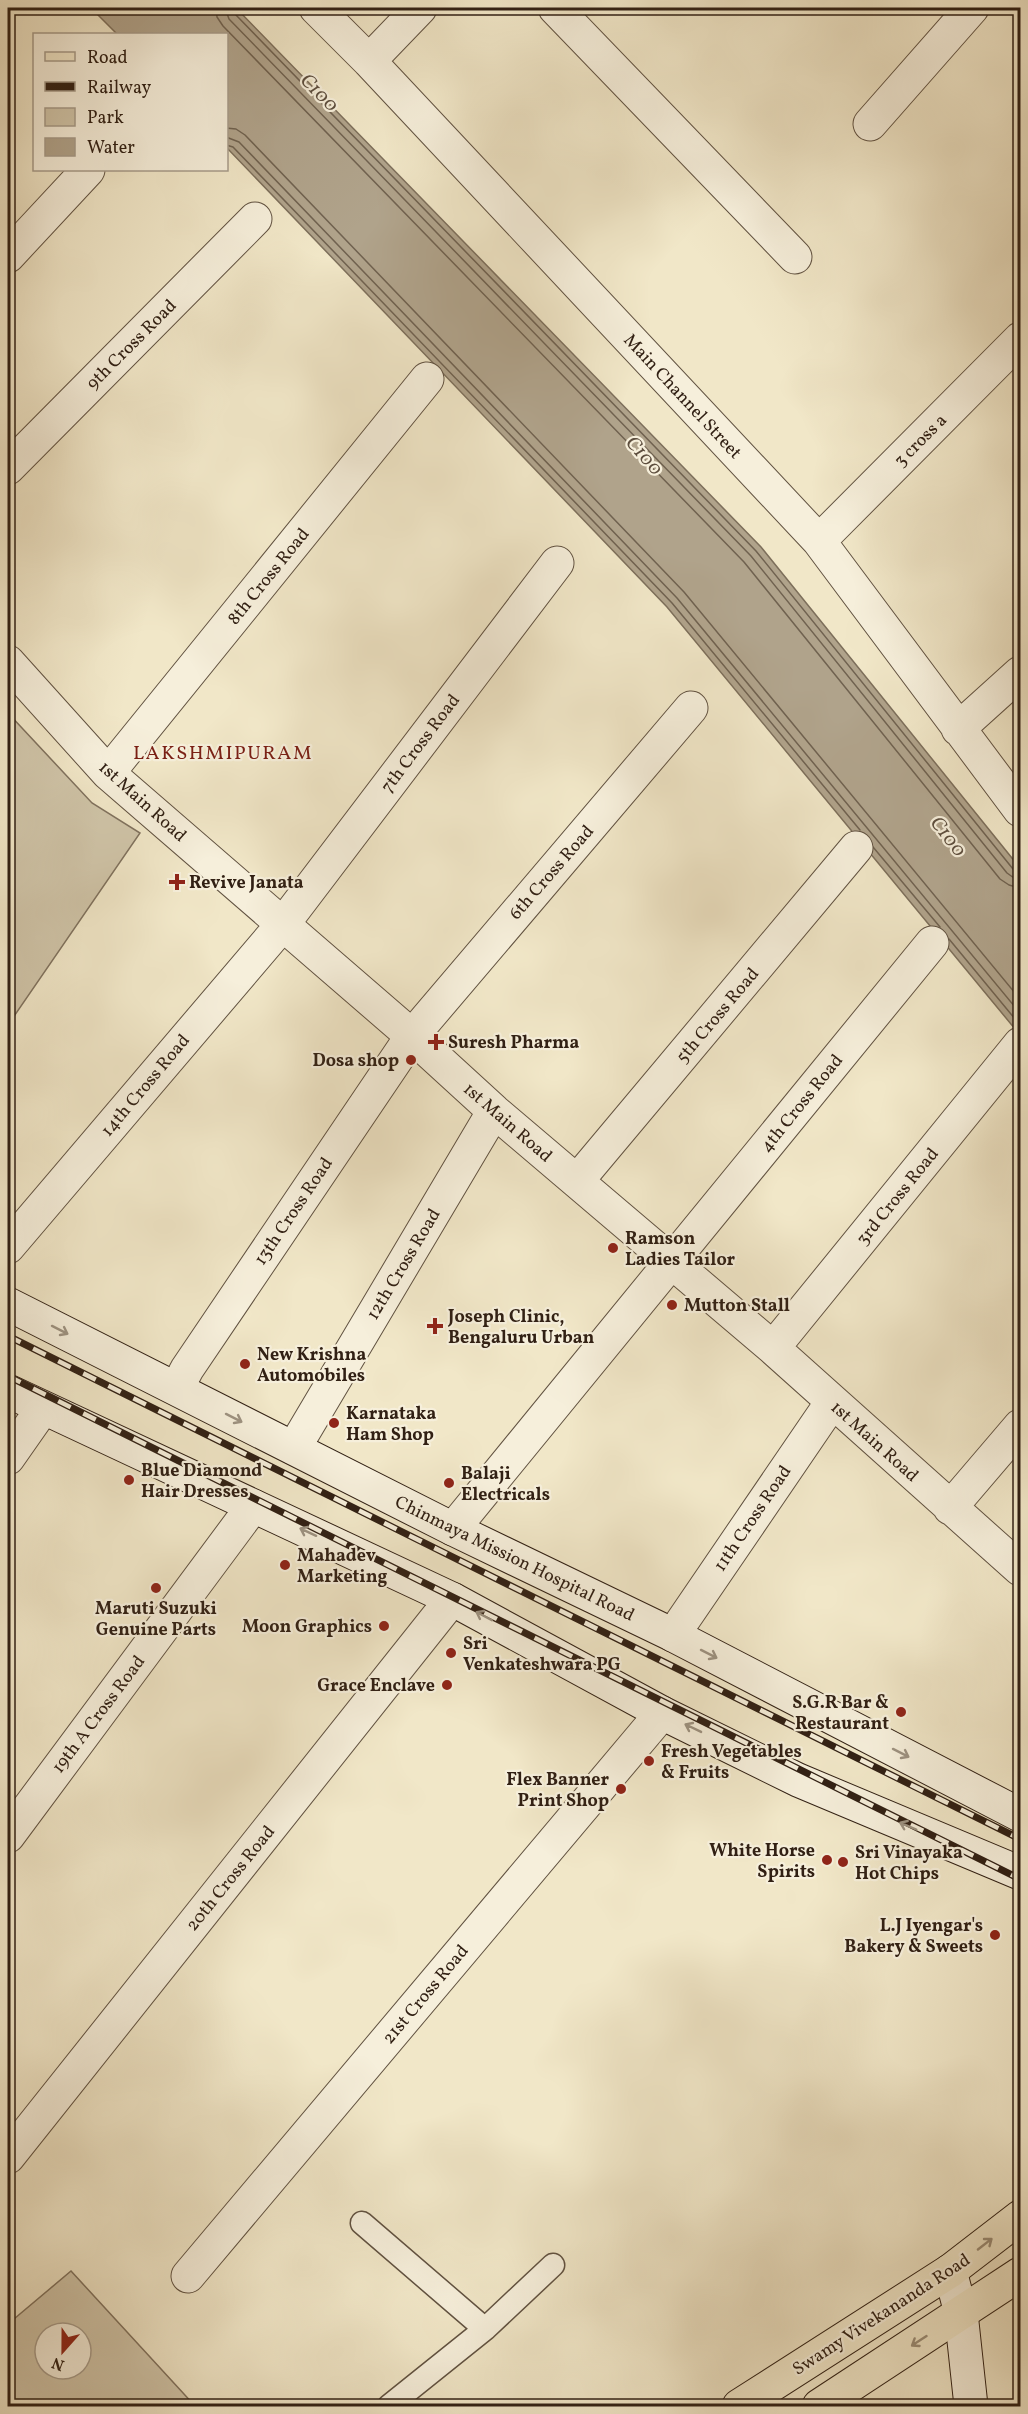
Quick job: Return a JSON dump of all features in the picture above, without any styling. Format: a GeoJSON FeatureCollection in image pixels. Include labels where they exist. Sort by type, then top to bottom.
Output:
{"type":"FeatureCollection","features":[{"type":"Feature","properties":{"kind":"main road","name":"Swamy Vivekananda Road"},"geometry":{"type":"LineString","coordinates":[[739,2406],[950,2271],[1020,2217]]}},
{"type":"Feature","properties":{"kind":"main road"},"geometry":{"type":"LineString","coordinates":[[819,2406],[1020,2274]]}},
{"type":"Feature","properties":{"kind":"street","name":"Main Channel Street"},"geometry":{"type":"LineString","coordinates":[[316,8],[369,61],[819,541],[1020,810]]}},
{"type":"Feature","properties":{"kind":"street"},"geometry":{"type":"LineString","coordinates":[[369,61],[420,8]]}},
{"type":"Feature","properties":{"kind":"street"},"geometry":{"type":"LineString","coordinates":[[555,8],[795,257]]}},
{"type":"Feature","properties":{"kind":"street"},"geometry":{"type":"LineString","coordinates":[[870,124],[972,8]]}},
{"type":"Feature","properties":{"kind":"street"},"geometry":{"type":"LineString","coordinates":[[8,256],[87,171]]}},
{"type":"Feature","properties":{"kind":"street","name":"9th Cross Road"},"geometry":{"type":"LineString","coordinates":[[8,468],[255,219]]}},
{"type":"Feature","properties":{"kind":"street","name":"3 cross a"},"geometry":{"type":"LineString","coordinates":[[819,541],[1020,339]]}},
{"type":"Feature","properties":{"kind":"street","name":"8th Cross Road"},"geometry":{"type":"LineString","coordinates":[[108,773],[427,379]]}},
{"type":"Feature","properties":{"kind":"street","name":"7th Cross Road"},"geometry":{"type":"LineString","coordinates":[[283,924],[556,563]]}},
{"type":"Feature","properties":{"kind":"street","name":"1st Main Road"},"geometry":{"type":"LineString","coordinates":[[8,663],[108,773],[412,1036],[494,1111],[773,1348],[1020,1569]]}},
{"type":"Feature","properties":{"kind":"street"},"geometry":{"type":"LineString","coordinates":[[958,729],[1020,674]]}},
{"type":"Feature","properties":{"kind":"street","name":"6th Cross Road"},"geometry":{"type":"LineString","coordinates":[[412,1036],[691,708]]}},
{"type":"Feature","properties":{"kind":"street","name":"5th Cross Road"},"geometry":{"type":"LineString","coordinates":[[577,1181],[856,848]]}},
{"type":"Feature","properties":{"kind":"street","name":"14th Cross Road"},"geometry":{"type":"LineString","coordinates":[[8,1247],[283,924]]}},
{"type":"Feature","properties":{"kind":"street","name":"4th Cross Road"},"geometry":{"type":"LineString","coordinates":[[671,1262],[932,943]]}},
{"type":"Feature","properties":{"kind":"street","name":"13th Cross Road"},"geometry":{"type":"LineString","coordinates":[[177,1388],[187,1369],[412,1036]]}},
{"type":"Feature","properties":{"kind":"street","name":"3rd Cross Road"},"geometry":{"type":"LineString","coordinates":[[773,1348],[1020,1044]]}},
{"type":"Feature","properties":{"kind":"street","name":"12th Cross Road"},"geometry":{"type":"LineString","coordinates":[[294,1448],[494,1111]]}},
{"type":"Feature","properties":{"kind":"street"},"geometry":{"type":"LineString","coordinates":[[453,1529],[671,1262]]}},
{"type":"Feature","properties":{"kind":"street","name":"Chinmaya Mission Hospital Road"},"geometry":{"type":"LineString","coordinates":[[8,1304],[453,1529],[673,1635],[1020,1815]]}},
{"type":"Feature","properties":{"kind":"street"},"geometry":{"type":"LineString","coordinates":[[8,1391],[452,1599],[662,1713],[798,1780],[1020,1873]]}},
{"type":"Feature","properties":{"kind":"street","name":"11th Cross Road"},"geometry":{"type":"LineString","coordinates":[[673,1635],[832,1402]]}},
{"type":"Feature","properties":{"kind":"street"},"geometry":{"type":"LineString","coordinates":[[8,1458],[43,1408]]}},
{"type":"Feature","properties":{"kind":"street"},"geometry":{"type":"LineString","coordinates":[[950,1508],[1020,1426]]}},
{"type":"Feature","properties":{"kind":"street","name":"19th A Cross Road"},"geometry":{"type":"LineString","coordinates":[[8,1836],[253,1506]]}},
{"type":"Feature","properties":{"kind":"street","name":"20th Cross Road"},"geometry":{"type":"LineString","coordinates":[[8,2157],[452,1599]]}},
{"type":"Feature","properties":{"kind":"street","name":"21st Cross Road"},"geometry":{"type":"LineString","coordinates":[[188,2276],[662,1713]]}},
{"type":"Feature","properties":{"kind":"street"},"geometry":{"type":"LineString","coordinates":[[950,2271],[961,2313],[971,2406]]}},
{"type":"Feature","properties":{"kind":"lane"},"geometry":{"type":"LineString","coordinates":[[362,2223],[485,2329]]}},
{"type":"Feature","properties":{"kind":"lane"},"geometry":{"type":"LineString","coordinates":[[389,2406],[485,2329],[553,2265]]}},
{"type":"Feature","properties":{"kind":"green space"},"geometry":{"type":"Polygon","coordinates":[[[8,713],[92,803],[140,833],[8,1025],[8,713]]]}},
{"type":"Feature","properties":{"kind":"green space"},"geometry":{"type":"Polygon","coordinates":[[[71,2271],[195,2406],[8,2406],[8,2324],[71,2271]]]}},
{"type":"Feature","properties":{"kind":"water","name":"C100"},"geometry":{"type":"Polygon","coordinates":[[[91,8],[236,8],[761,547],[1020,868],[1020,1035],[667,607],[228,149],[228,33],[116,33],[91,8]]]}},
{"type":"Feature","properties":{"kind":"railway"},"geometry":{"type":"LineString","coordinates":[[8,1336],[1020,1839]]}},
{"type":"Feature","properties":{"kind":"railway"},"geometry":{"type":"LineString","coordinates":[[8,1376],[1020,1879]]}},
{"type":"Feature","properties":{"kind":"place","name":"Revive Janata"},"geometry":{"type":"Point","coordinates":[177,882]}},
{"type":"Feature","properties":{"kind":"place","name":"Suresh Pharma"},"geometry":{"type":"Point","coordinates":[436,1042]}},
{"type":"Feature","properties":{"kind":"place","name":"Dosa shop"},"geometry":{"type":"Point","coordinates":[411,1060]}},
{"type":"Feature","properties":{"kind":"place","name":"Ramson Ladies Tailor"},"geometry":{"type":"Point","coordinates":[613,1248]}},
{"type":"Feature","properties":{"kind":"place","name":"Mutton Stall"},"geometry":{"type":"Point","coordinates":[672,1305]}},
{"type":"Feature","properties":{"kind":"place","name":"Joseph Clinic, Bengaluru Urban"},"geometry":{"type":"Point","coordinates":[435,1326]}},
{"type":"Feature","properties":{"kind":"place","name":"New Krishna Automobiles"},"geometry":{"type":"Point","coordinates":[245,1364]}},
{"type":"Feature","properties":{"kind":"place","name":"Karnataka Ham Shop"},"geometry":{"type":"Point","coordinates":[334,1423]}},
{"type":"Feature","properties":{"kind":"place","name":"Blue Diamond Hair Dresses"},"geometry":{"type":"Point","coordinates":[129,1480]}},
{"type":"Feature","properties":{"kind":"place","name":"Balaji Electricals"},"geometry":{"type":"Point","coordinates":[449,1483]}},
{"type":"Feature","properties":{"kind":"place","name":"Mahadev Marketing"},"geometry":{"type":"Point","coordinates":[285,1565]}},
{"type":"Feature","properties":{"kind":"place","name":"Maruti Suzuki Genuine Parts"},"geometry":{"type":"Point","coordinates":[156,1588]}},
{"type":"Feature","properties":{"kind":"place","name":"Moon Graphics"},"geometry":{"type":"Point","coordinates":[384,1626]}},
{"type":"Feature","properties":{"kind":"place","name":"Sri Venkateshwara PG"},"geometry":{"type":"Point","coordinates":[451,1653]}},
{"type":"Feature","properties":{"kind":"place","name":"Grace Enclave"},"geometry":{"type":"Point","coordinates":[447,1685]}},
{"type":"Feature","properties":{"kind":"place","name":"S.G.R Bar & Restaurant"},"geometry":{"type":"Point","coordinates":[901,1712]}},
{"type":"Feature","properties":{"kind":"place","name":"Fresh Vegetables & Fruits"},"geometry":{"type":"Point","coordinates":[649,1761]}},
{"type":"Feature","properties":{"kind":"place","name":"Flex Banner Print Shop"},"geometry":{"type":"Point","coordinates":[621,1789]}},
{"type":"Feature","properties":{"kind":"place","name":"White Horse Spirits"},"geometry":{"type":"Point","coordinates":[827,1860]}},
{"type":"Feature","properties":{"kind":"place","name":"Sri Vinayaka Hot Chips"},"geometry":{"type":"Point","coordinates":[843,1862]}},
{"type":"Feature","properties":{"kind":"place","name":"L.J Iyengar's Bakery & Sweets"},"geometry":{"type":"Point","coordinates":[995,1935]}},
{"type":"Feature","properties":{"kind":"district","name":"LAKSHMIPURAM"},"geometry":{"type":"Point","coordinates":[223,752]}}]}
